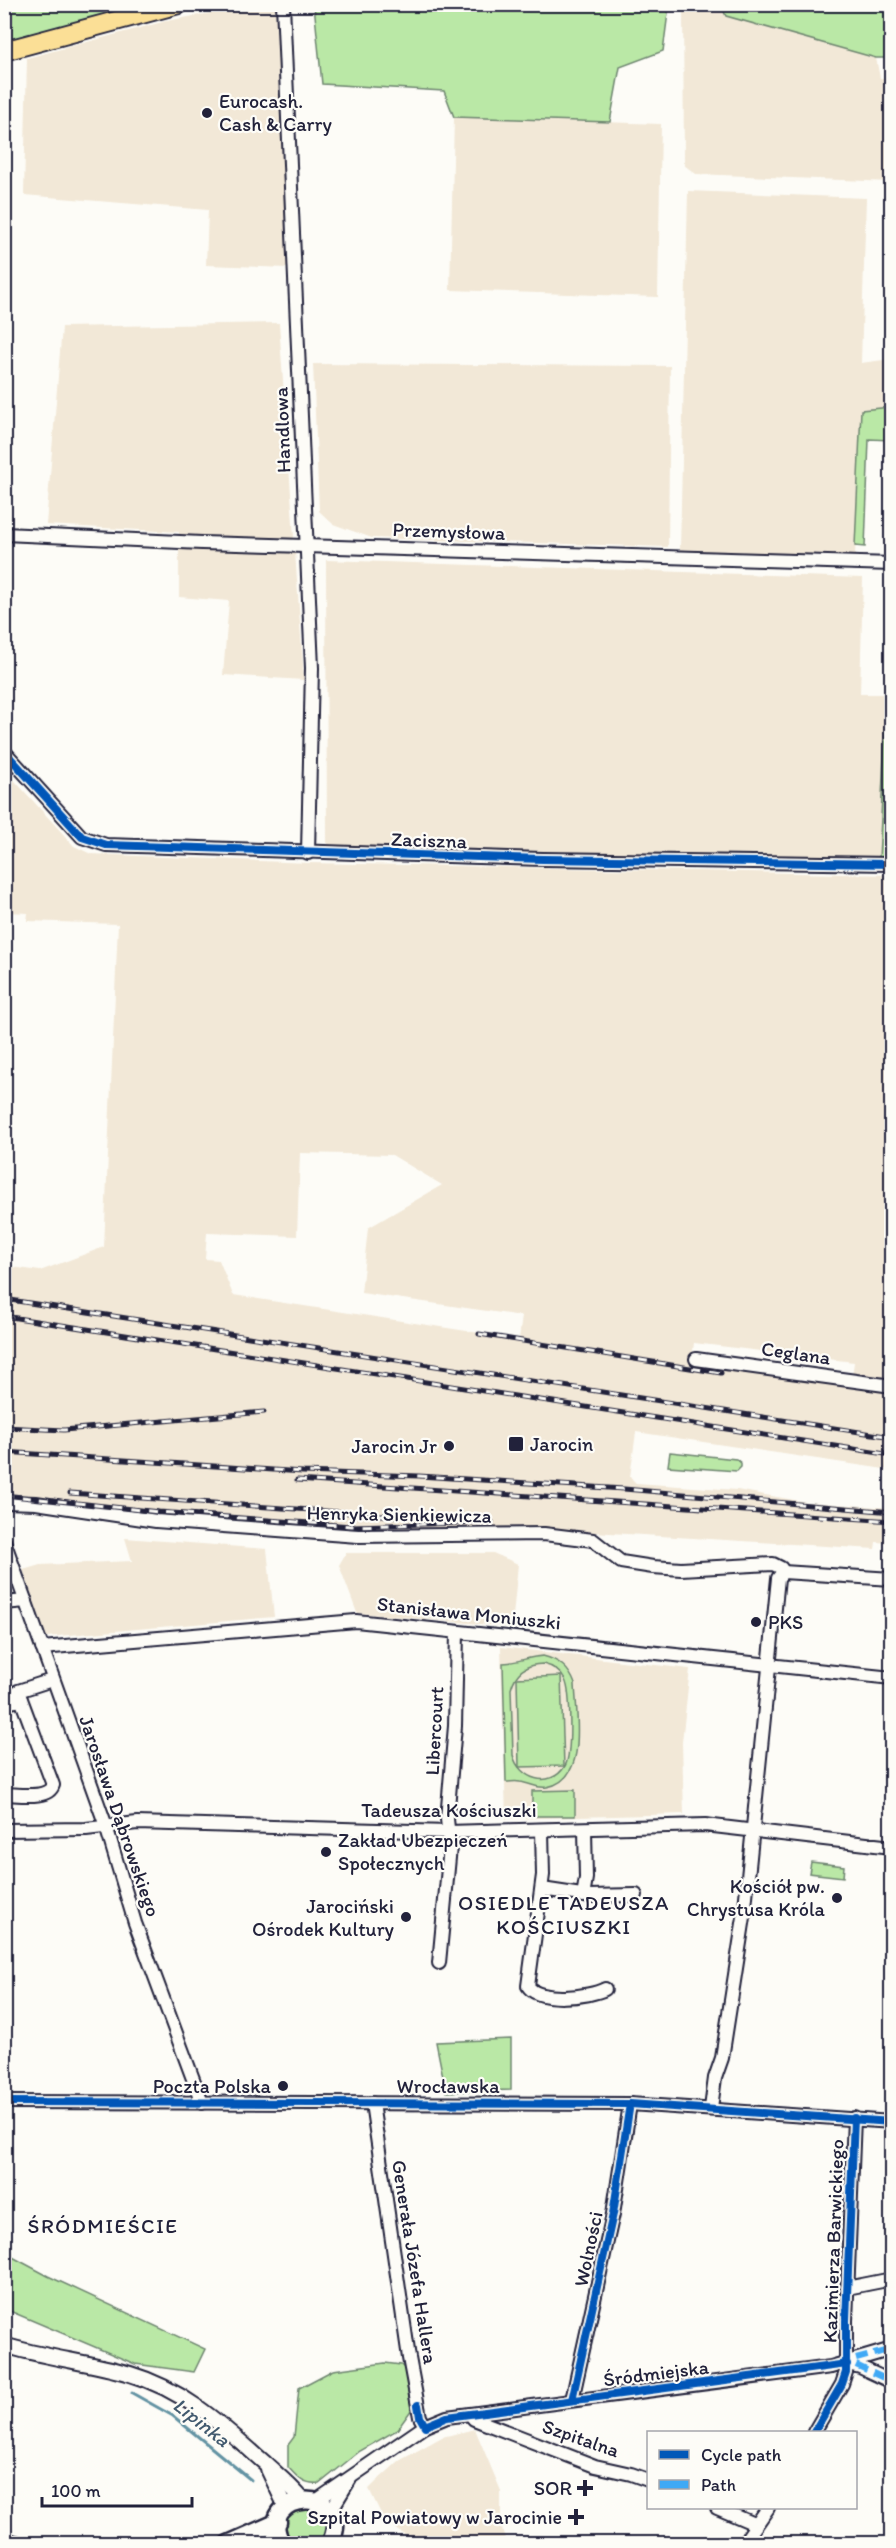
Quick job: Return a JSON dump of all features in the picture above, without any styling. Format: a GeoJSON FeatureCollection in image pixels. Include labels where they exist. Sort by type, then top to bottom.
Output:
{"type":"FeatureCollection","features":[{"type":"Feature","properties":{"kind":"main road"},"geometry":{"type":"LineString","coordinates":[[4,51],[179,4]]}},
{"type":"Feature","properties":{"kind":"main road"},"geometry":{"type":"LineString","coordinates":[[230,2542],[309,2500],[330,2512],[335,2528],[330,2543]]}},
{"type":"Feature","properties":{"kind":"main road"},"geometry":{"type":"LineString","coordinates":[[230,2542],[281,2542],[282,2515]]}},
{"type":"Feature","properties":{"kind":"street","name":"Handlowa"},"geometry":{"type":"LineString","coordinates":[[283,4],[312,668],[308,853]]}},
{"type":"Feature","properties":{"kind":"street","name":"Przemysłowa"},"geometry":{"type":"LineString","coordinates":[[4,534],[891,564]]}},
{"type":"Feature","properties":{"kind":"street","name":"Zaciszna"},"geometry":{"type":"LineString","coordinates":[[4,751],[82,837],[116,846],[578,860],[891,864]]}},
{"type":"Feature","properties":{"kind":"street","name":"Ceglana"},"geometry":{"type":"LineString","coordinates":[[696,1359],[891,1386]]}},
{"type":"Feature","properties":{"kind":"street","name":"Henryka Sienkiewicza"},"geometry":{"type":"LineString","coordinates":[[4,1502],[36,1503],[156,1521],[358,1536],[544,1534],[593,1540],[621,1562],[642,1566],[681,1569],[773,1564],[781,1568],[783,1572],[891,1579]]}},
{"type":"Feature","properties":{"kind":"street","name":"Jarosława Dąbrowskiego"},"geometry":{"type":"LineString","coordinates":[[4,1541],[105,1826],[133,1914],[202,2103]]}},
{"type":"Feature","properties":{"kind":"street"},"geometry":{"type":"LineString","coordinates":[[711,2108],[715,2078],[722,2058],[744,1917],[778,1578],[783,1572]]}},
{"type":"Feature","properties":{"kind":"street"},"geometry":{"type":"LineString","coordinates":[[4,1603],[26,1601]]}},
{"type":"Feature","properties":{"kind":"street","name":"Stanisława Moniuszki"},"geometry":{"type":"LineString","coordinates":[[42,1648],[332,1622],[377,1622],[769,1667],[891,1678]]}},
{"type":"Feature","properties":{"kind":"street","name":"Libercourt"},"geometry":{"type":"LineString","coordinates":[[439,1962],[450,1846],[448,1832],[455,1726],[457,1632]]}},
{"type":"Feature","properties":{"kind":"street"},"geometry":{"type":"LineString","coordinates":[[4,1794],[44,1794],[51,1790],[53,1785],[18,1691],[52,1680]]}},
{"type":"Feature","properties":{"kind":"street"},"geometry":{"type":"LineString","coordinates":[[4,1703],[21,1700]]}},
{"type":"Feature","properties":{"kind":"street","name":"Tadeusza Kościuszki"},"geometry":{"type":"LineString","coordinates":[[4,1830],[86,1829],[137,1823],[448,1832],[705,1825],[891,1847]]}},
{"type":"Feature","properties":{"kind":"street"},"geometry":{"type":"LineString","coordinates":[[583,1896],[586,1878],[585,1829]]}},
{"type":"Feature","properties":{"kind":"street"},"geometry":{"type":"LineString","coordinates":[[542,1830],[542,1889],[528,1978],[530,1990],[536,1995],[551,1997],[598,1993],[605,1989]]}},
{"type":"Feature","properties":{"kind":"street"},"geometry":{"type":"LineString","coordinates":[[542,1889],[583,1896],[636,1895]]}},
{"type":"Feature","properties":{"kind":"street","name":"Wrocławska"},"geometry":{"type":"LineString","coordinates":[[4,2102],[630,2104],[891,2122]]}},
{"type":"Feature","properties":{"kind":"street","name":"Generała Józefa Hallera"},"geometry":{"type":"LineString","coordinates":[[372,2103],[409,2358],[420,2417],[425,2426]]}},
{"type":"Feature","properties":{"kind":"street","name":"Wolności"},"geometry":{"type":"LineString","coordinates":[[572,2400],[613,2214],[630,2104]]}},
{"type":"Feature","properties":{"kind":"street","name":"Kazimierza Barwickiego"},"geometry":{"type":"LineString","coordinates":[[815,2431],[845,2378],[854,2118]]}},
{"type":"Feature","properties":{"kind":"street"},"geometry":{"type":"LineString","coordinates":[[847,2288],[891,2279]]}},
{"type":"Feature","properties":{"kind":"street"},"geometry":{"type":"LineString","coordinates":[[4,2345],[28,2353],[110,2369],[155,2382],[195,2404],[309,2500]]}},
{"type":"Feature","properties":{"kind":"street","name":"Śródmiejska"},"geometry":{"type":"LineString","coordinates":[[309,2500],[350,2479],[425,2426],[447,2417],[846,2364],[862,2356],[891,2349]]}},
{"type":"Feature","properties":{"kind":"street"},"geometry":{"type":"LineString","coordinates":[[846,2364],[860,2367],[891,2382]]}},
{"type":"Feature","properties":{"kind":"street","name":"Szpitalna"},"geometry":{"type":"LineString","coordinates":[[470,2414],[474,2419],[595,2466],[647,2480]]}},
{"type":"Feature","properties":{"kind":"street"},"geometry":{"type":"LineString","coordinates":[[266,2465],[282,2515]]}},
{"type":"Feature","properties":{"kind":"street","name":"Śródmiejska"},"geometry":{"type":"LineString","coordinates":[[330,2512],[350,2479]]}},
{"type":"Feature","properties":{"kind":"street"},"geometry":{"type":"LineString","coordinates":[[719,2509],[755,2524]]}},
{"type":"Feature","properties":{"kind":"street"},"geometry":{"type":"LineString","coordinates":[[743,2544],[767,2509]]}},
{"type":"Feature","properties":{"kind":"street"},"geometry":{"type":"LineString","coordinates":[[4,2539],[23,2544]]}},
{"type":"Feature","properties":{"kind":"shaded area"},"geometry":{"type":"Polygon","coordinates":[[[256,5],[277,5],[289,268],[206,265],[208,210],[24,195],[27,58],[166,21],[256,5]]]}},
{"type":"Feature","properties":{"kind":"shaded area"},"geometry":{"type":"Polygon","coordinates":[[[683,5],[721,5],[726,16],[876,58],[880,78],[891,80],[891,182],[696,174],[684,165],[683,5]]]}},
{"type":"Feature","properties":{"kind":"shaded area"},"geometry":{"type":"Polygon","coordinates":[[[454,117],[661,124],[658,297],[450,290],[454,117]]]}},
{"type":"Feature","properties":{"kind":"shaded area"},"geometry":{"type":"Polygon","coordinates":[[[688,191],[866,198],[861,363],[891,359],[892,407],[861,410],[855,557],[680,550],[688,191]]]}},
{"type":"Feature","properties":{"kind":"shaded area"},"geometry":{"type":"Polygon","coordinates":[[[279,323],[304,680],[223,675],[229,601],[179,597],[179,532],[46,525],[62,327],[279,323]]]}},
{"type":"Feature","properties":{"kind":"shaded area"},"geometry":{"type":"Polygon","coordinates":[[[313,364],[670,366],[668,547],[372,538],[333,524],[319,511],[313,364]]]}},
{"type":"Feature","properties":{"kind":"shaded area"},"geometry":{"type":"Polygon","coordinates":[[[326,560],[863,578],[860,694],[887,694],[879,859],[327,849],[326,560]]]}},
{"type":"Feature","properties":{"kind":"shaded area"},"geometry":{"type":"Polygon","coordinates":[[[5,770],[74,846],[91,854],[309,863],[891,875],[891,1470],[636,1432],[630,1477],[636,1483],[737,1490],[806,1502],[891,1508],[891,1543],[876,1542],[875,1549],[544,1529],[465,1527],[363,1529],[153,1515],[5,1498],[5,1266],[40,1271],[104,1247],[118,924],[27,921],[28,913],[5,912],[5,770]],[[300,1153],[297,1236],[207,1233],[205,1259],[219,1260],[233,1295],[519,1339],[522,1316],[361,1293],[368,1228],[442,1185],[392,1155],[300,1153]],[[694,1343],[691,1366],[719,1370],[722,1367],[851,1384],[854,1362],[694,1343]]]}},
{"type":"Feature","properties":{"kind":"shaded area"},"geometry":{"type":"Polygon","coordinates":[[[125,1538],[267,1549],[274,1617],[46,1637],[23,1570],[40,1565],[132,1561],[125,1538]]]}},
{"type":"Feature","properties":{"kind":"shaded area"},"geometry":{"type":"Polygon","coordinates":[[[346,1553],[493,1553],[518,1564],[512,1627],[357,1613],[339,1565],[346,1553]]]}},
{"type":"Feature","properties":{"kind":"shaded area"},"geometry":{"type":"Polygon","coordinates":[[[501,1647],[690,1669],[682,1742],[684,1814],[506,1819],[501,1647]]]}},
{"type":"Feature","properties":{"kind":"shaded area"},"geometry":{"type":"Polygon","coordinates":[[[475,2429],[501,2491],[501,2524],[506,2543],[421,2543],[398,2531],[383,2518],[369,2489],[378,2480],[399,2461],[442,2437],[475,2429]]]}},
{"type":"Feature","properties":{"kind":"green space"},"geometry":{"type":"Polygon","coordinates":[[[314,4],[669,5],[663,51],[620,67],[610,122],[454,117],[444,91],[322,84],[314,4]]]}},
{"type":"Feature","properties":{"kind":"green space"},"geometry":{"type":"Polygon","coordinates":[[[5,5],[144,5],[5,42],[5,5]]]}},
{"type":"Feature","properties":{"kind":"green space"},"geometry":{"type":"Polygon","coordinates":[[[721,5],[891,5],[891,58],[876,58],[726,16],[721,5]]]}},
{"type":"Feature","properties":{"kind":"green space"},"geometry":{"type":"Polygon","coordinates":[[[891,407],[891,440],[869,439],[865,547],[855,546],[861,410],[891,407]]]}},
{"type":"Feature","properties":{"kind":"green space"},"geometry":{"type":"Polygon","coordinates":[[[890,630],[891,859],[879,859],[890,630]]]}},
{"type":"Feature","properties":{"kind":"green space"},"geometry":{"type":"Polygon","coordinates":[[[670,1452],[736,1459],[741,1463],[741,1467],[737,1471],[668,1466],[670,1452]]]}},
{"type":"Feature","properties":{"kind":"green space"},"geometry":{"type":"Polygon","coordinates":[[[543,1656],[559,1662],[573,1678],[575,1684],[578,1728],[575,1759],[569,1772],[560,1782],[547,1787],[506,1782],[503,1663],[543,1656]],[[543,1664],[522,1670],[515,1678],[511,1689],[513,1755],[516,1763],[528,1775],[544,1779],[551,1778],[565,1766],[570,1737],[569,1697],[565,1680],[553,1668],[543,1664]]]}},
{"type":"Feature","properties":{"kind":"green space"},"geometry":{"type":"Polygon","coordinates":[[[561,1676],[564,1766],[519,1767],[517,1678],[561,1676]]]}},
{"type":"Feature","properties":{"kind":"green space"},"geometry":{"type":"Polygon","coordinates":[[[575,1790],[575,1816],[532,1816],[532,1791],[575,1790]]]}},
{"type":"Feature","properties":{"kind":"green space"},"geometry":{"type":"Polygon","coordinates":[[[811,1862],[844,1866],[843,1877],[809,1873],[811,1862]]]}},
{"type":"Feature","properties":{"kind":"green space"},"geometry":{"type":"Polygon","coordinates":[[[511,2039],[511,2090],[446,2092],[436,2042],[511,2039]]]}},
{"type":"Feature","properties":{"kind":"green space"},"geometry":{"type":"Polygon","coordinates":[[[5,2253],[48,2276],[205,2349],[194,2372],[135,2364],[5,2309],[5,2253]]]}},
{"type":"Feature","properties":{"kind":"green space"},"geometry":{"type":"Polygon","coordinates":[[[385,2363],[401,2365],[409,2373],[412,2409],[397,2430],[360,2451],[319,2484],[309,2484],[301,2480],[288,2467],[288,2445],[294,2437],[299,2388],[333,2370],[385,2363]]]}},
{"type":"Feature","properties":{"kind":"green space"},"geometry":{"type":"Polygon","coordinates":[[[306,2506],[320,2512],[326,2526],[320,2540],[306,2546],[292,2540],[286,2526],[292,2512],[306,2506]]]}},
{"type":"Feature","properties":{"kind":"waterway","name":"Lipinka"},"geometry":{"type":"LineString","coordinates":[[4,2332],[10,2334]]}},
{"type":"Feature","properties":{"kind":"waterway","name":"Lipinka"},"geometry":{"type":"LineString","coordinates":[[132,2393],[173,2416],[251,2480]]}},
{"type":"Feature","properties":{"kind":"railway"},"geometry":{"type":"LineString","coordinates":[[4,1299],[892,1437]]}},
{"type":"Feature","properties":{"kind":"railway"},"geometry":{"type":"LineString","coordinates":[[4,1316],[892,1455]]}},
{"type":"Feature","properties":{"kind":"railway"},"geometry":{"type":"LineString","coordinates":[[479,1334],[721,1373]]}},
{"type":"Feature","properties":{"kind":"railway"},"geometry":{"type":"LineString","coordinates":[[4,1427],[64,1430],[264,1412]]}},
{"type":"Feature","properties":{"kind":"railway"},"geometry":{"type":"LineString","coordinates":[[4,1452],[303,1472],[419,1476],[624,1489],[892,1512]]}},
{"type":"Feature","properties":{"kind":"railway"},"geometry":{"type":"LineString","coordinates":[[297,1480],[892,1521]]}},
{"type":"Feature","properties":{"kind":"railway"},"geometry":{"type":"LineString","coordinates":[[70,1493],[396,1516]]}},
{"type":"Feature","properties":{"kind":"railway"},"geometry":{"type":"LineString","coordinates":[[4,1495],[159,1512],[352,1526],[492,1522]]}},
{"type":"Feature","properties":{"kind":"marked path"},"geometry":{"type":"LineString","coordinates":[[856,2359],[892,2349]]}},
{"type":"Feature","properties":{"kind":"marked path"},"geometry":{"type":"LineString","coordinates":[[856,2365],[892,2382]]}},
{"type":"Feature","properties":{"kind":"cycle path"},"geometry":{"type":"LineString","coordinates":[[4,751],[82,837],[106,845],[543,859],[892,864]]}},
{"type":"Feature","properties":{"kind":"cycle path"},"geometry":{"type":"LineString","coordinates":[[4,2102],[630,2104],[892,2122]]}},
{"type":"Feature","properties":{"kind":"cycle path"},"geometry":{"type":"LineString","coordinates":[[572,2400],[613,2214],[629,2110]]}},
{"type":"Feature","properties":{"kind":"cycle path"},"geometry":{"type":"LineString","coordinates":[[815,2431],[842,2384],[846,2372],[854,2118]]}},
{"type":"Feature","properties":{"kind":"cycle path"},"geometry":{"type":"LineString","coordinates":[[418,2405],[420,2417],[425,2426],[447,2417],[847,2364]]}},
{"type":"Feature","properties":{"kind":"place","name":"Eurocash. Cash & Carry"},"geometry":{"type":"Point","coordinates":[207,113]}},
{"type":"Feature","properties":{"kind":"place","name":"Jarocin"},"geometry":{"type":"Point","coordinates":[516,1444]}},
{"type":"Feature","properties":{"kind":"place","name":"Jarocin Jr"},"geometry":{"type":"Point","coordinates":[449,1446]}},
{"type":"Feature","properties":{"kind":"place","name":"PKS"},"geometry":{"type":"Point","coordinates":[756,1622]}},
{"type":"Feature","properties":{"kind":"place","name":"Zakład Ubezpieczeń Społecznych"},"geometry":{"type":"Point","coordinates":[326,1852]}},
{"type":"Feature","properties":{"kind":"place","name":"Kościół pw. Chrystusa Króla"},"geometry":{"type":"Point","coordinates":[837,1898]}},
{"type":"Feature","properties":{"kind":"place","name":"Jarociński Ośrodek Kultury"},"geometry":{"type":"Point","coordinates":[406,1917]}},
{"type":"Feature","properties":{"kind":"place","name":"Poczta Polska"},"geometry":{"type":"Point","coordinates":[283,2086]}},
{"type":"Feature","properties":{"kind":"place","name":"SOR"},"geometry":{"type":"Point","coordinates":[585,2488]}},
{"type":"Feature","properties":{"kind":"place","name":"Szpital Powiatowy w Jarocinie"},"geometry":{"type":"Point","coordinates":[576,2517]}},
{"type":"Feature","properties":{"kind":"district","name":"OSIEDLE TADEUSZA KOŚCIUSZKI"},"geometry":{"type":"Point","coordinates":[564,1914]}},
{"type":"Feature","properties":{"kind":"district","name":"ŚRÓDMIEŚCIE"},"geometry":{"type":"Point","coordinates":[103,2225]}}]}
